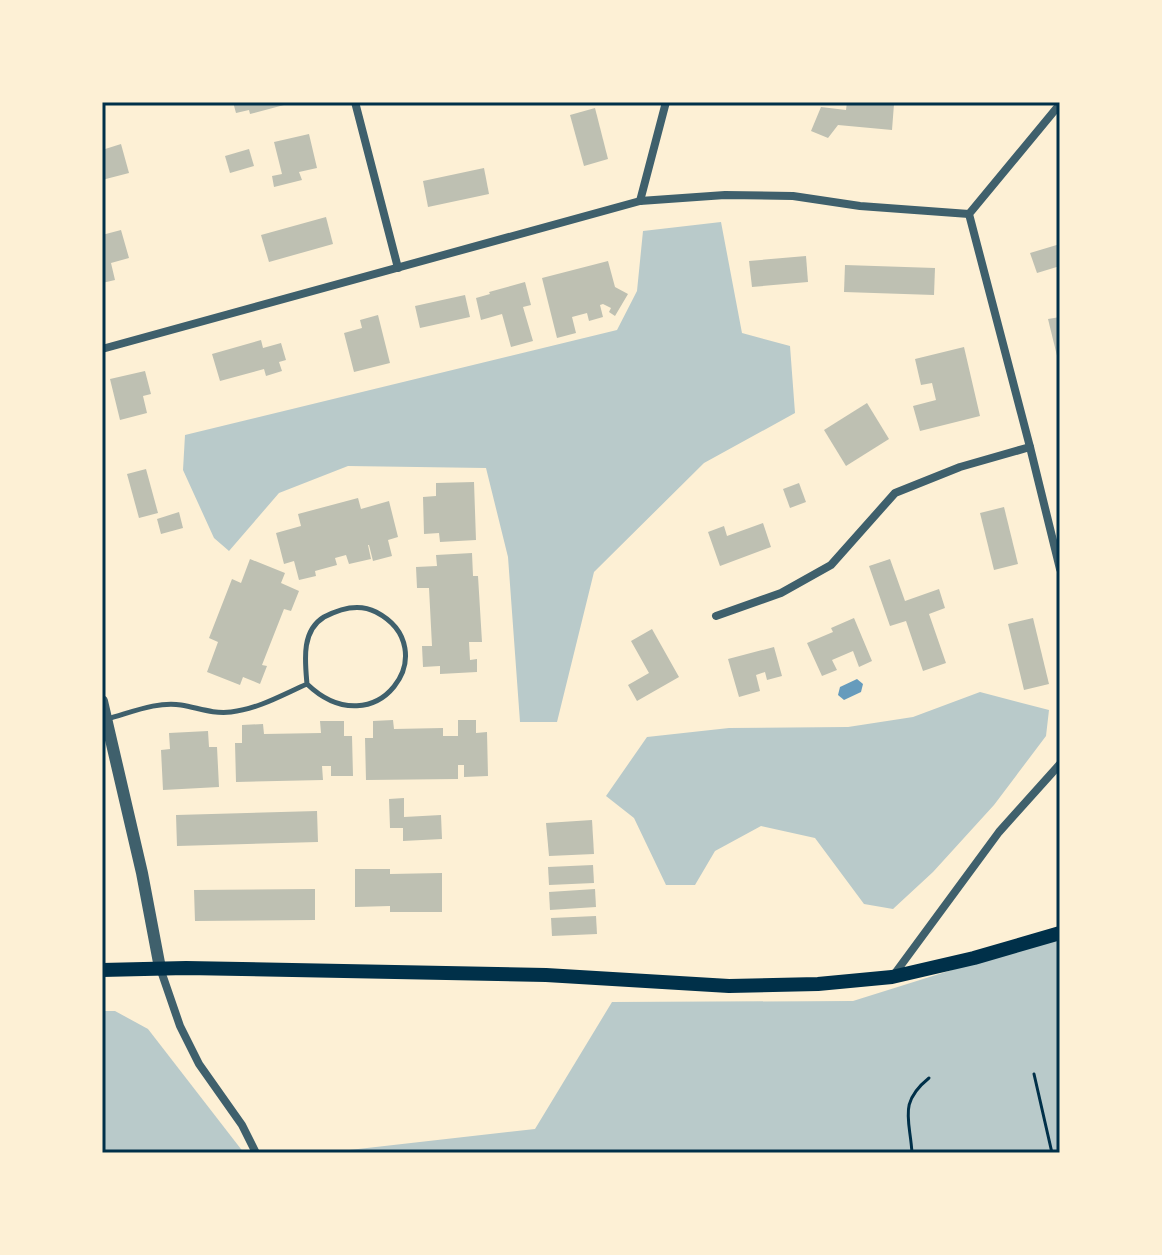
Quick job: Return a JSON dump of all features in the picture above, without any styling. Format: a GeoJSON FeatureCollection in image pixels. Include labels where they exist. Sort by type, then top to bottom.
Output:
{"type":"FeatureCollection","features":[{"type":"Feature","properties":{"kind":"main road"},"geometry":{"type":"LineString","coordinates":[[102,970],[160,968],[546,975],[729,986],[818,984],[892,977],[1060,933]]}},
{"type":"Feature","properties":{"kind":"street"},"geometry":{"type":"LineString","coordinates":[[355,102],[398,268]]}},
{"type":"Feature","properties":{"kind":"street"},"geometry":{"type":"LineString","coordinates":[[640,201],[666,102]]}},
{"type":"Feature","properties":{"kind":"street"},"geometry":{"type":"LineString","coordinates":[[969,214],[1060,104]]}},
{"type":"Feature","properties":{"kind":"street"},"geometry":{"type":"LineString","coordinates":[[102,349],[640,201],[725,195],[793,196],[860,206],[969,214]]}},
{"type":"Feature","properties":{"kind":"street"},"geometry":{"type":"LineString","coordinates":[[969,214],[1060,569]]}},
{"type":"Feature","properties":{"kind":"street"},"geometry":{"type":"LineString","coordinates":[[716,616],[781,593],[831,565],[895,493],[960,467],[1030,447]]}},
{"type":"Feature","properties":{"kind":"street"},"geometry":{"type":"LineString","coordinates":[[102,701],[142,873],[160,968],[180,1026],[199,1064],[242,1125],[256,1153]]}},
{"type":"Feature","properties":{"kind":"street"},"geometry":{"type":"LineString","coordinates":[[892,977],[999,832],[1060,764]]}},
{"type":"Feature","properties":{"kind":"lane"},"geometry":{"type":"LineString","coordinates":[[351,607],[369,608],[386,617],[400,633],[405,661],[401,677],[391,692],[375,702],[359,706],[339,704],[319,695],[307,684],[305,654],[309,634],[319,620],[335,611],[351,607]]}},
{"type":"Feature","properties":{"kind":"lane"},"geometry":{"type":"LineString","coordinates":[[106,719],[157,705],[180,704],[203,712],[229,712],[254,707],[307,684]]}},
{"type":"Feature","properties":{"kind":"path"},"geometry":{"type":"LineString","coordinates":[[1034,1074],[1052,1153]]}},
{"type":"Feature","properties":{"kind":"path"},"geometry":{"type":"LineString","coordinates":[[912,1153],[907,1107],[919,1086],[929,1078]]}},
{"type":"Feature","properties":{"kind":"shaded area"},"geometry":{"type":"Polygon","coordinates":[[[721,222],[742,333],[790,346],[795,413],[704,463],[594,572],[557,722],[520,722],[508,557],[486,468],[348,466],[279,493],[229,551],[214,538],[183,470],[185,435],[617,330],[637,291],[643,231],[721,222]]]}},
{"type":"Feature","properties":{"kind":"shaded area"},"geometry":{"type":"Polygon","coordinates":[[[980,692],[1049,710],[1046,736],[994,805],[933,872],[893,909],[864,904],[815,838],[761,826],[715,851],[695,885],[666,885],[634,818],[606,796],[647,737],[729,728],[848,727],[913,717],[980,692]]]}},
{"type":"Feature","properties":{"kind":"shaded area"},"geometry":{"type":"Polygon","coordinates":[[[1060,936],[1060,1153],[323,1153],[535,1129],[612,1002],[853,1001],[1060,936]]]}},
{"type":"Feature","properties":{"kind":"shaded area"},"geometry":{"type":"Polygon","coordinates":[[[102,1011],[115,1011],[148,1029],[244,1153],[102,1153],[102,1011]]]}},
{"type":"Feature","properties":{"kind":"water"},"geometry":{"type":"Polygon","coordinates":[[[857,679],[863,684],[861,692],[844,700],[838,695],[840,687],[857,679]]]}},
{"type":"Feature","properties":{"kind":"building"},"geometry":{"type":"Polygon","coordinates":[[[233,102],[283,102],[284,105],[250,114],[249,110],[236,113],[233,102]]]}},
{"type":"Feature","properties":{"kind":"building"},"geometry":{"type":"Polygon","coordinates":[[[847,102],[894,104],[892,130],[838,125],[828,138],[811,131],[821,107],[846,110],[847,102]]]}},
{"type":"Feature","properties":{"kind":"building"},"geometry":{"type":"Polygon","coordinates":[[[595,108],[608,159],[584,166],[570,115],[595,108]]]}},
{"type":"Feature","properties":{"kind":"building"},"geometry":{"type":"Polygon","coordinates":[[[309,134],[317,168],[299,172],[302,180],[274,187],[272,176],[282,174],[274,142],[309,134]]]}},
{"type":"Feature","properties":{"kind":"building"},"geometry":{"type":"Polygon","coordinates":[[[121,144],[129,173],[102,180],[102,150],[121,144]]]}},
{"type":"Feature","properties":{"kind":"building"},"geometry":{"type":"Polygon","coordinates":[[[249,149],[254,166],[230,173],[225,156],[249,149]]]}},
{"type":"Feature","properties":{"kind":"building"},"geometry":{"type":"Polygon","coordinates":[[[484,168],[489,194],[428,207],[423,181],[484,168]]]}},
{"type":"Feature","properties":{"kind":"building"},"geometry":{"type":"Polygon","coordinates":[[[326,217],[333,244],[269,262],[261,235],[326,217]]]}},
{"type":"Feature","properties":{"kind":"building"},"geometry":{"type":"Polygon","coordinates":[[[121,230],[129,258],[111,263],[115,280],[102,283],[102,235],[121,230]]]}},
{"type":"Feature","properties":{"kind":"building"},"geometry":{"type":"Polygon","coordinates":[[[1060,244],[1060,266],[1037,273],[1030,253],[1060,244]]]}},
{"type":"Feature","properties":{"kind":"building"},"geometry":{"type":"Polygon","coordinates":[[[806,256],[808,282],[752,287],[749,261],[806,256]]]}},
{"type":"Feature","properties":{"kind":"building"},"geometry":{"type":"Polygon","coordinates":[[[608,261],[615,287],[628,294],[615,316],[609,312],[611,308],[600,305],[603,317],[589,321],[587,313],[572,317],[576,333],[557,338],[542,278],[608,261]]]}},
{"type":"Feature","properties":{"kind":"building"},"geometry":{"type":"Polygon","coordinates":[[[845,265],[935,268],[934,295],[844,292],[845,265]]]}},
{"type":"Feature","properties":{"kind":"building"},"geometry":{"type":"Polygon","coordinates":[[[525,282],[531,305],[523,307],[533,341],[511,347],[502,314],[481,320],[476,298],[525,282]]]}},
{"type":"Feature","properties":{"kind":"building"},"geometry":{"type":"Polygon","coordinates":[[[465,295],[470,317],[420,328],[415,306],[465,295]]]}},
{"type":"Feature","properties":{"kind":"building"},"geometry":{"type":"Polygon","coordinates":[[[378,315],[390,363],[354,372],[344,333],[362,328],[360,320],[378,315]]]}},
{"type":"Feature","properties":{"kind":"building"},"geometry":{"type":"Polygon","coordinates":[[[1060,317],[1060,363],[1059,364],[1048,319],[1060,317]]]}},
{"type":"Feature","properties":{"kind":"building"},"geometry":{"type":"Polygon","coordinates":[[[261,340],[263,348],[281,343],[286,360],[279,362],[282,371],[266,376],[264,369],[220,381],[212,354],[261,340]]]}},
{"type":"Feature","properties":{"kind":"building"},"geometry":{"type":"Polygon","coordinates":[[[964,347],[980,416],[920,431],[913,406],[936,400],[932,383],[921,385],[915,359],[964,347]]]}},
{"type":"Feature","properties":{"kind":"building"},"geometry":{"type":"Polygon","coordinates":[[[145,371],[151,394],[143,396],[147,413],[120,420],[110,379],[145,371]]]}},
{"type":"Feature","properties":{"kind":"building"},"geometry":{"type":"Polygon","coordinates":[[[867,403],[889,439],[846,466],[824,430],[867,403]]]}},
{"type":"Feature","properties":{"kind":"building"},"geometry":{"type":"Polygon","coordinates":[[[146,469],[158,513],[139,518],[127,474],[146,469]]]}},
{"type":"Feature","properties":{"kind":"building"},"geometry":{"type":"Polygon","coordinates":[[[474,482],[476,540],[440,542],[439,533],[424,534],[423,497],[436,496],[436,483],[474,482]]]}},
{"type":"Feature","properties":{"kind":"building"},"geometry":{"type":"Polygon","coordinates":[[[799,483],[806,502],[790,508],[783,489],[799,483]]]}},
{"type":"Feature","properties":{"kind":"building"},"geometry":{"type":"Polygon","coordinates":[[[358,498],[361,509],[389,501],[398,537],[388,540],[392,556],[373,561],[368,545],[371,559],[349,564],[346,555],[335,558],[337,565],[315,571],[316,576],[299,580],[294,561],[284,564],[276,533],[301,526],[298,514],[358,498]]]}},
{"type":"Feature","properties":{"kind":"building"},"geometry":{"type":"Polygon","coordinates":[[[1004,507],[1018,564],[994,570],[980,513],[1004,507]]]}},
{"type":"Feature","properties":{"kind":"building"},"geometry":{"type":"Polygon","coordinates":[[[179,512],[183,528],[161,534],[157,519],[179,512]]]}},
{"type":"Feature","properties":{"kind":"building"},"geometry":{"type":"Polygon","coordinates":[[[763,523],[771,547],[720,566],[708,532],[724,526],[727,536],[763,523]]]}},
{"type":"Feature","properties":{"kind":"building"},"geometry":{"type":"Polygon","coordinates":[[[472,553],[473,576],[478,576],[482,642],[469,642],[470,660],[477,659],[477,672],[440,674],[440,666],[423,667],[422,646],[432,646],[429,588],[417,588],[416,567],[437,566],[436,555],[472,553]]]}},
{"type":"Feature","properties":{"kind":"building"},"geometry":{"type":"Polygon","coordinates":[[[250,559],[285,573],[281,583],[299,591],[291,611],[284,609],[262,665],[267,666],[260,684],[243,677],[240,685],[207,672],[218,642],[209,638],[232,579],[241,583],[250,559]]]}},
{"type":"Feature","properties":{"kind":"building"},"geometry":{"type":"Polygon","coordinates":[[[890,559],[905,601],[939,589],[945,608],[929,614],[946,663],[923,671],[906,621],[890,626],[869,566],[890,559]]]}},
{"type":"Feature","properties":{"kind":"building"},"geometry":{"type":"Polygon","coordinates":[[[854,618],[872,661],[859,667],[853,651],[832,660],[837,670],[822,676],[807,643],[833,632],[831,628],[854,618]]]}},
{"type":"Feature","properties":{"kind":"building"},"geometry":{"type":"Polygon","coordinates":[[[1033,618],[1049,684],[1024,690],[1008,624],[1033,618]]]}},
{"type":"Feature","properties":{"kind":"building"},"geometry":{"type":"Polygon","coordinates":[[[652,629],[679,677],[637,701],[628,685],[649,673],[631,641],[652,629]]]}},
{"type":"Feature","properties":{"kind":"building"},"geometry":{"type":"Polygon","coordinates":[[[774,647],[782,676],[767,680],[765,672],[756,675],[760,691],[739,697],[728,659],[774,647]]]}},
{"type":"Feature","properties":{"kind":"building"},"geometry":{"type":"Polygon","coordinates":[[[393,720],[394,729],[443,728],[443,736],[458,736],[458,720],[476,720],[476,733],[487,732],[488,776],[464,777],[464,765],[458,765],[458,779],[366,780],[365,738],[373,738],[373,721],[393,720]]]}},
{"type":"Feature","properties":{"kind":"building"},"geometry":{"type":"Polygon","coordinates":[[[320,721],[344,721],[344,736],[352,736],[353,776],[331,776],[331,766],[322,766],[323,780],[236,782],[235,743],[242,743],[242,725],[263,724],[264,734],[321,733],[320,721]]]}},
{"type":"Feature","properties":{"kind":"building"},"geometry":{"type":"Polygon","coordinates":[[[208,731],[209,747],[217,747],[219,787],[163,790],[161,750],[170,749],[169,733],[208,731]]]}},
{"type":"Feature","properties":{"kind":"building"},"geometry":{"type":"Polygon","coordinates":[[[404,798],[404,817],[441,815],[442,839],[403,841],[403,828],[390,828],[389,799],[404,798]]]}},
{"type":"Feature","properties":{"kind":"building"},"geometry":{"type":"Polygon","coordinates":[[[317,811],[318,842],[177,846],[176,815],[317,811]]]}},
{"type":"Feature","properties":{"kind":"building"},"geometry":{"type":"Polygon","coordinates":[[[592,820],[594,854],[549,856],[546,823],[592,820]]]}},
{"type":"Feature","properties":{"kind":"building"},"geometry":{"type":"Polygon","coordinates":[[[593,865],[594,883],[549,885],[548,867],[593,865]]]}},
{"type":"Feature","properties":{"kind":"building"},"geometry":{"type":"Polygon","coordinates":[[[355,869],[390,869],[390,874],[442,873],[442,912],[390,912],[390,906],[355,907],[355,869]]]}},
{"type":"Feature","properties":{"kind":"building"},"geometry":{"type":"Polygon","coordinates":[[[315,889],[315,920],[195,921],[194,890],[315,889]]]}},
{"type":"Feature","properties":{"kind":"building"},"geometry":{"type":"Polygon","coordinates":[[[595,889],[596,907],[550,910],[549,892],[595,889]]]}},
{"type":"Feature","properties":{"kind":"building"},"geometry":{"type":"Polygon","coordinates":[[[596,916],[597,934],[552,936],[551,918],[596,916]]]}}]}
